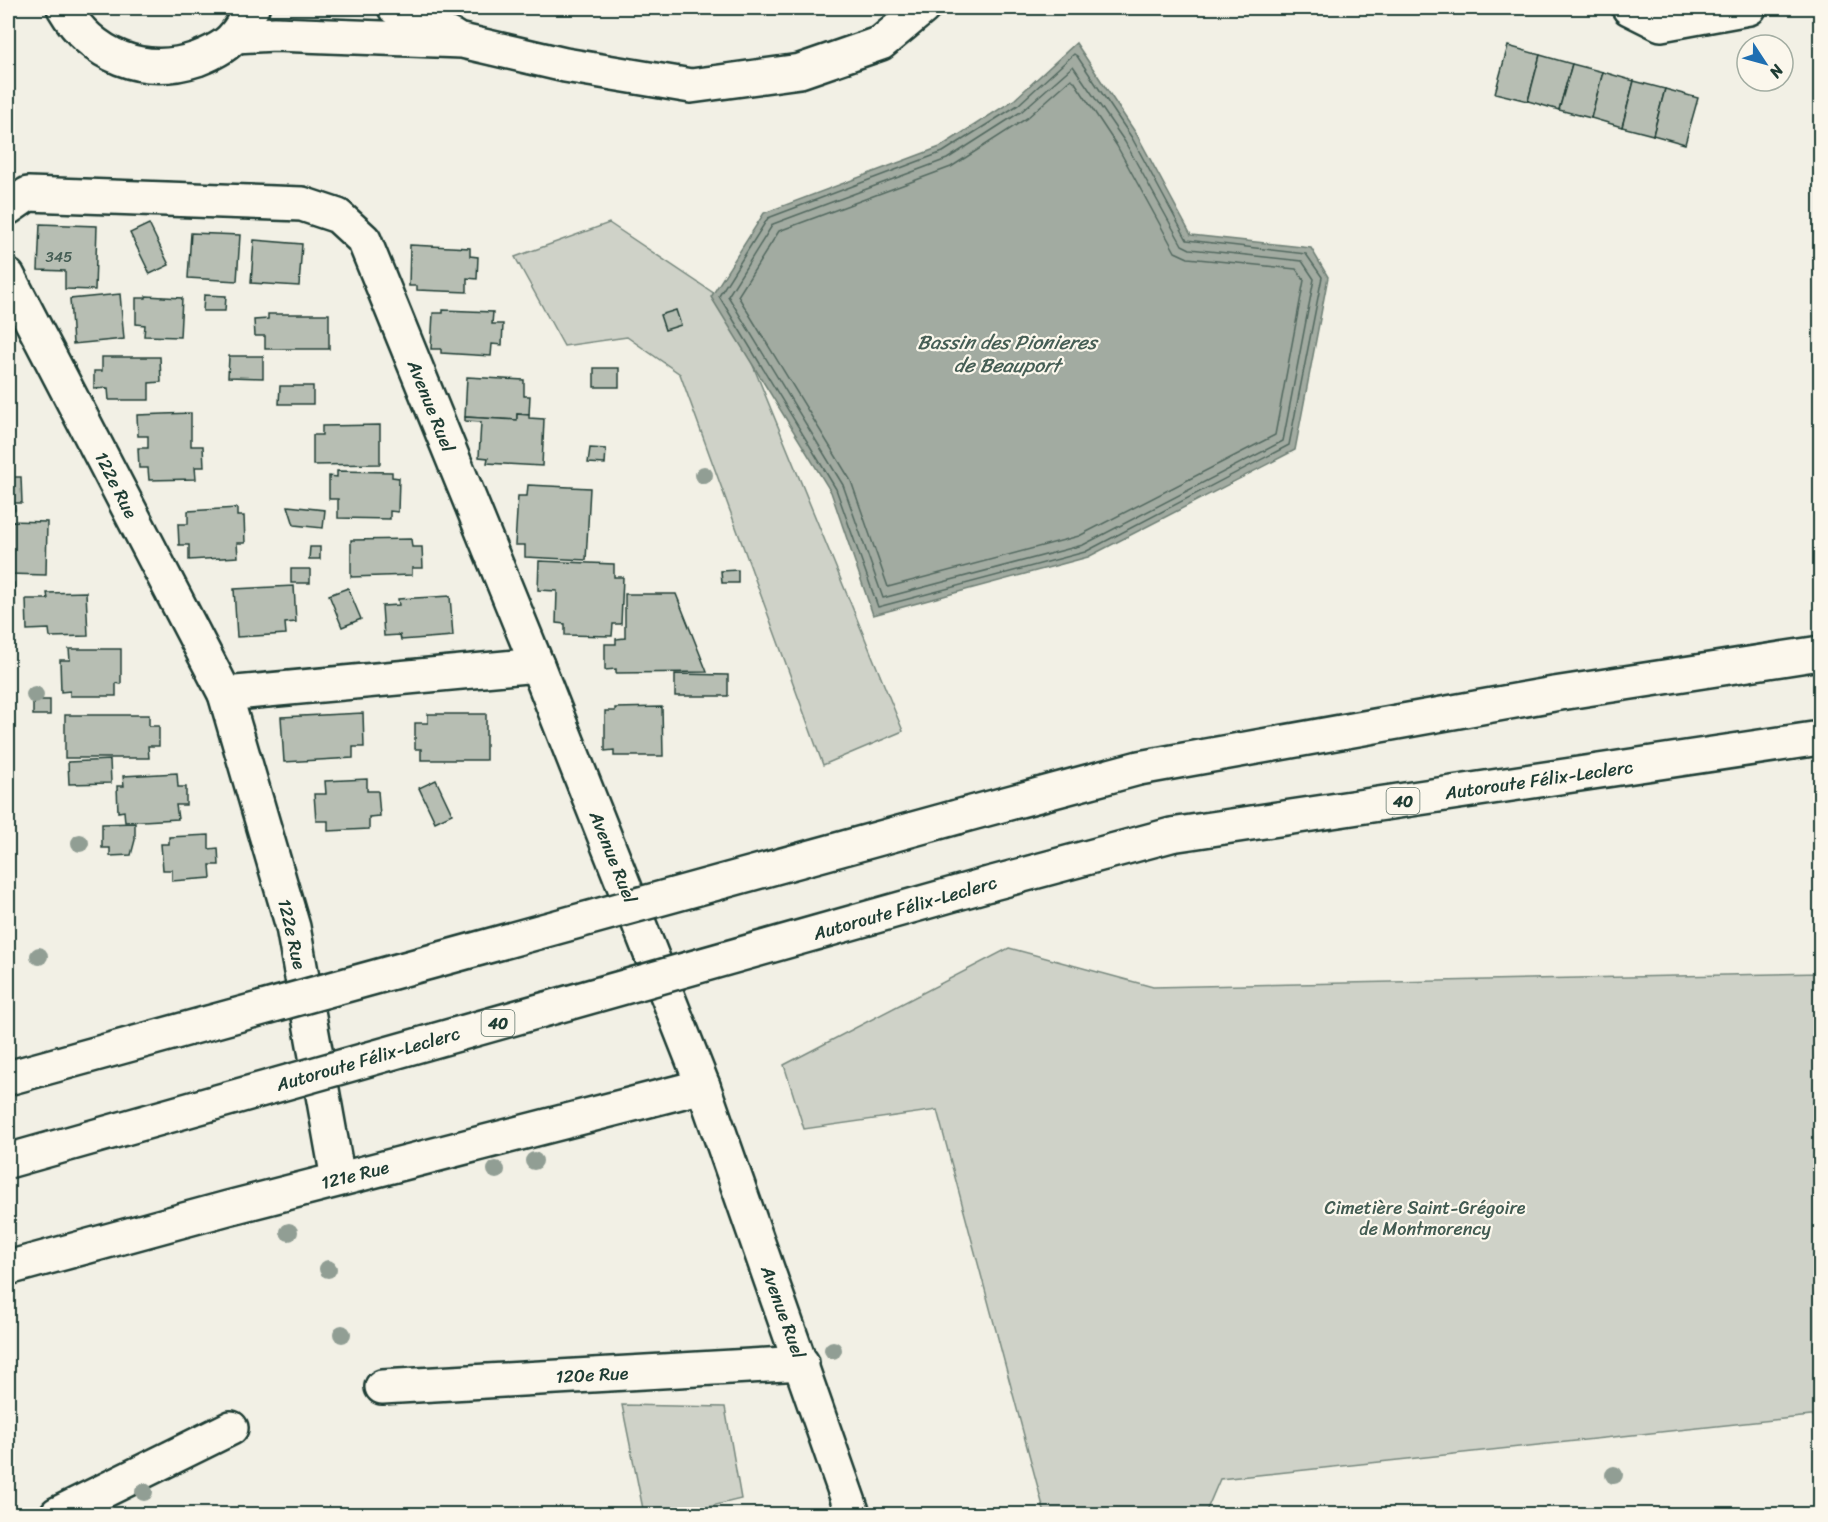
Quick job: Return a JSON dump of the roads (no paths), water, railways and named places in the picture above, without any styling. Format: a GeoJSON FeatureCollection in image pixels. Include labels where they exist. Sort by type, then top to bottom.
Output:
{"type":"FeatureCollection","features":[{"type":"Feature","properties":{"kind":"main road"},"geometry":{"type":"LineString","coordinates":[[64,8],[74,24],[94,44],[119,58],[149,66],[180,64],[209,54],[235,36],[252,8]]}},
{"type":"Feature","properties":{"kind":"main road"},"geometry":{"type":"LineString","coordinates":[[395,8],[462,41]]}},
{"type":"Feature","properties":{"kind":"main road"},"geometry":{"type":"LineString","coordinates":[[235,36],[275,34],[462,41],[565,65],[691,86],[800,71],[881,43],[922,8]]}},
{"type":"Feature","properties":{"kind":"main road"},"geometry":{"type":"LineString","coordinates":[[1629,8],[1661,24],[1749,8]]}},
{"type":"Feature","properties":{"kind":"main road","name":"Avenue Ruel"},"geometry":{"type":"LineString","coordinates":[[8,207],[28,194],[302,204],[338,216],[364,240],[537,664],[703,1086],[854,1515]]}},
{"type":"Feature","properties":{"kind":"main road","name":"122e Rue"},"geometry":{"type":"LineString","coordinates":[[8,276],[225,694],[292,927],[338,1179]]}},
{"type":"Feature","properties":{"kind":"main road"},"geometry":{"type":"LineString","coordinates":[[8,1078],[1139,768],[1554,694],[1821,653]]}},
{"type":"Feature","properties":{"kind":"main road"},"geometry":{"type":"LineString","coordinates":[[225,694],[537,664]]}},
{"type":"Feature","properties":{"kind":"main road","name":"Autoroute Félix-Leclerc"},"geometry":{"type":"LineString","coordinates":[[8,1161],[989,884],[1171,835],[1821,738]]}},
{"type":"Feature","properties":{"kind":"main road","name":"121e Rue"},"geometry":{"type":"LineString","coordinates":[[8,1269],[338,1179],[703,1086]]}},
{"type":"Feature","properties":{"kind":"main road","name":"120e Rue"},"geometry":{"type":"LineString","coordinates":[[382,1387],[802,1363]]}},
{"type":"Feature","properties":{"kind":"main road"},"geometry":{"type":"LineString","coordinates":[[57,1515],[231,1428]]}},
{"type":"Feature","properties":{"kind":"water","name":"Bassin des Pionieres de Beauport"},"geometry":{"type":"Polygon","coordinates":[[[1076,43],[1137,135],[1191,235],[1311,248],[1328,277],[1295,450],[1088,557],[873,615],[831,492],[711,297],[764,213],[940,147],[1014,100],[1076,43]]]}},
{"type":"Feature","properties":{"kind":"park label","name":"Cimetière Saint-Grégoire de Montmorency"},"geometry":{"type":"Point","coordinates":[1425,1218]}}]}
